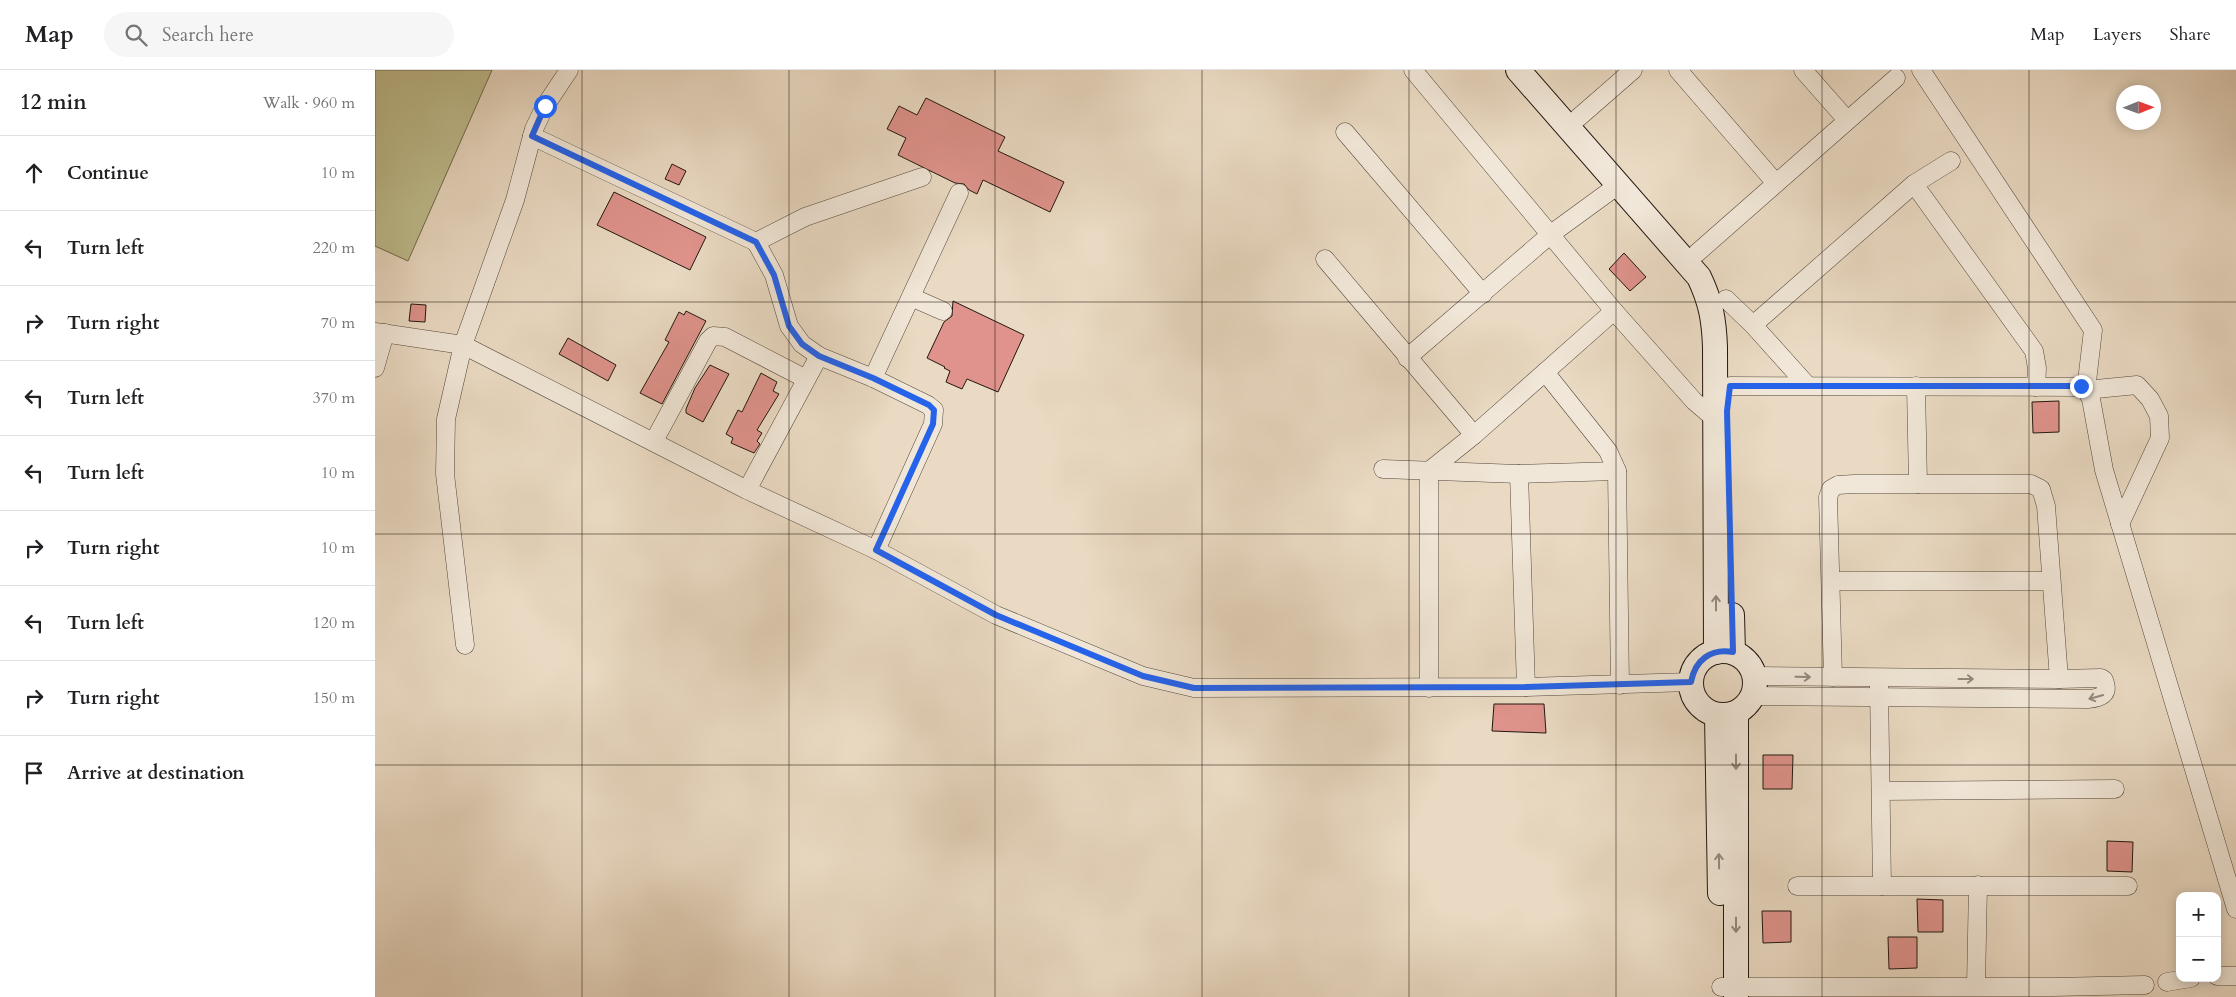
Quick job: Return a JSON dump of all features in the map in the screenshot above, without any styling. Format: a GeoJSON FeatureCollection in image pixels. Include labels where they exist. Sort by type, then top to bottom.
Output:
{"type":"FeatureCollection","features":[{"type":"Feature","properties":{"kind":"street"},"geometry":{"type":"LineString","coordinates":[[465,645],[445,474],[446,419],[463,345],[515,200],[532,136],[545,106],[569,70]]}},
{"type":"Feature","properties":{"kind":"street"},"geometry":{"type":"LineString","coordinates":[[1413,70],[1614,311],[1694,401],[1715,419]]}},
{"type":"Feature","properties":{"kind":"street"},"geometry":{"type":"LineString","coordinates":[[1518,70],[1618,182],[1718,301],[1753,325],[1807,386]]}},
{"type":"Feature","properties":{"kind":"street"},"geometry":{"type":"LineString","coordinates":[[1536,70],[1714,274],[1730,386],[1727,411],[1724,652]]}},
{"type":"Feature","properties":{"kind":"street"},"geometry":{"type":"LineString","coordinates":[[1578,118],[1633,70]]}},
{"type":"Feature","properties":{"kind":"street"},"geometry":{"type":"LineString","coordinates":[[1679,70],[1775,182]]}},
{"type":"Feature","properties":{"kind":"street"},"geometry":{"type":"LineString","coordinates":[[1803,70],[1847,120]]}},
{"type":"Feature","properties":{"kind":"street"},"geometry":{"type":"LineString","coordinates":[[1921,70],[2093,330],[2087,390],[2091,399],[2104,470],[2236,909]]}},
{"type":"Feature","properties":{"kind":"street"},"geometry":{"type":"LineString","coordinates":[[1697,253],[1775,182],[1895,78]]}},
{"type":"Feature","properties":{"kind":"street"},"geometry":{"type":"LineString","coordinates":[[1345,132],[1483,294]]}},
{"type":"Feature","properties":{"kind":"street"},"geometry":{"type":"LineString","coordinates":[[532,136],[756,242],[774,275],[789,326],[802,344],[819,356],[873,378],[929,405],[934,410],[935,417],[876,550]]}},
{"type":"Feature","properties":{"kind":"street"},"geometry":{"type":"LineString","coordinates":[[1753,325],[1914,184],[1951,162]]}},
{"type":"Feature","properties":{"kind":"street"},"geometry":{"type":"LineString","coordinates":[[756,242],[805,218],[923,177]]}},
{"type":"Feature","properties":{"kind":"street"},"geometry":{"type":"LineString","coordinates":[[1407,358],[1551,234],[1610,191],[1618,182]]}},
{"type":"Feature","properties":{"kind":"street"},"geometry":{"type":"LineString","coordinates":[[1914,184],[2013,319],[2034,351],[2037,368],[2036,387]]}},
{"type":"Feature","properties":{"kind":"street"},"geometry":{"type":"LineString","coordinates":[[873,378],[959,193]]}},
{"type":"Feature","properties":{"kind":"street"},"geometry":{"type":"LineString","coordinates":[[1325,259],[1474,435]]}},
{"type":"Feature","properties":{"kind":"street"},"geometry":{"type":"LineString","coordinates":[[911,297],[943,311]]}},
{"type":"Feature","properties":{"kind":"street"},"geometry":{"type":"LineString","coordinates":[[1718,301],[1713,313],[1724,652]]}},
{"type":"Feature","properties":{"kind":"street"},"geometry":{"type":"LineString","coordinates":[[1429,471],[1474,435],[1614,311]]}},
{"type":"Feature","properties":{"kind":"street"},"geometry":{"type":"LineString","coordinates":[[375,368],[380,333],[463,345],[747,490],[876,550],[996,615],[1143,676],[1169,683],[1194,688],[1429,688],[1691,682]]}},
{"type":"Feature","properties":{"kind":"street"},"geometry":{"type":"LineString","coordinates":[[654,441],[708,341],[713,336],[725,337],[806,379]]}},
{"type":"Feature","properties":{"kind":"street"},"geometry":{"type":"LineString","coordinates":[[747,490],[819,356]]}},
{"type":"Feature","properties":{"kind":"street"},"geometry":{"type":"LineString","coordinates":[[1545,372],[1608,451],[1617,471],[1619,685]]}},
{"type":"Feature","properties":{"kind":"street"},"geometry":{"type":"LineString","coordinates":[[1730,386],[2081,386],[2087,390],[2137,385],[2150,399],[2159,416],[2160,438],[2120,524]]}},
{"type":"Feature","properties":{"kind":"street"},"geometry":{"type":"LineString","coordinates":[[1916,386],[1917,484]]}},
{"type":"Feature","properties":{"kind":"street"},"geometry":{"type":"LineString","coordinates":[[1383,469],[1519,474],[1617,471]]}},
{"type":"Feature","properties":{"kind":"street"},"geometry":{"type":"LineString","coordinates":[[1429,471],[1429,688]]}},
{"type":"Feature","properties":{"kind":"street"},"geometry":{"type":"LineString","coordinates":[[1519,474],[1526,687]]}},
{"type":"Feature","properties":{"kind":"street"},"geometry":{"type":"LineString","coordinates":[[1833,678],[1829,497],[1831,489],[1838,485],[1854,484],[2031,484],[2041,489],[2046,506],[2059,679]]}},
{"type":"Feature","properties":{"kind":"street"},"geometry":{"type":"LineString","coordinates":[[1832,580],[2051,581]]}},
{"type":"Feature","properties":{"kind":"street"},"geometry":{"type":"LineString","coordinates":[[1724,652],[1747,661],[1754,686],[1745,707],[1726,714],[1699,705],[1691,682],[1696,666],[1708,654],[1724,652]]}},
{"type":"Feature","properties":{"kind":"street"},"geometry":{"type":"LineString","coordinates":[[1833,678],[2101,678],[2106,684],[2105,694],[2101,698],[2088,699],[1879,698],[1754,686],[1833,678]]}},
{"type":"Feature","properties":{"kind":"street"},"geometry":{"type":"LineString","coordinates":[[1879,678],[1882,886]]}},
{"type":"Feature","properties":{"kind":"street"},"geometry":{"type":"LineString","coordinates":[[1726,714],[1729,992],[1930,992],[1976,986],[2110,992],[2145,985]]}},
{"type":"Feature","properties":{"kind":"street"},"geometry":{"type":"LineString","coordinates":[[1881,791],[2115,789]]}},
{"type":"Feature","properties":{"kind":"street"},"geometry":{"type":"LineString","coordinates":[[1797,886],[2129,886]]}},
{"type":"Feature","properties":{"kind":"street"},"geometry":{"type":"LineString","coordinates":[[1976,986],[1978,886]]}},
{"type":"Feature","properties":{"kind":"street"},"geometry":{"type":"LineString","coordinates":[[2221,976],[2236,976]]}},
{"type":"Feature","properties":{"kind":"street"},"geometry":{"type":"LineString","coordinates":[[2167,982],[2176,980]]}},
{"type":"Feature","properties":{"kind":"shaded area"},"geometry":{"type":"Polygon","coordinates":[[[375,70],[492,70],[408,261],[375,246],[375,70]]]}},
{"type":"Feature","properties":{"kind":"building"},"geometry":{"type":"Polygon","coordinates":[[[926,98],[1005,137],[998,151],[1064,182],[1050,212],[983,180],[977,194],[969,190],[964,184],[955,183],[898,155],[906,138],[887,129],[899,106],[917,115],[926,98]]]}},
{"type":"Feature","properties":{"kind":"building"},"geometry":{"type":"Polygon","coordinates":[[[672,164],[686,171],[679,185],[665,179],[672,164]]]}},
{"type":"Feature","properties":{"kind":"building"},"geometry":{"type":"Polygon","coordinates":[[[614,192],[706,237],[690,270],[597,225],[614,192]]]}},
{"type":"Feature","properties":{"kind":"building"},"geometry":{"type":"Polygon","coordinates":[[[1624,253],[1646,277],[1630,291],[1609,269],[1624,253]]]}},
{"type":"Feature","properties":{"kind":"building"},"geometry":{"type":"Polygon","coordinates":[[[953,301],[1024,335],[998,392],[967,379],[962,389],[946,382],[950,371],[927,358],[944,322],[952,316],[953,301]]]}},
{"type":"Feature","properties":{"kind":"building"},"geometry":{"type":"Polygon","coordinates":[[[411,304],[426,305],[425,322],[409,321],[411,304]]]}},
{"type":"Feature","properties":{"kind":"building"},"geometry":{"type":"Polygon","coordinates":[[[686,311],[706,321],[662,404],[640,393],[669,342],[665,340],[679,312],[684,315],[686,311]]]}},
{"type":"Feature","properties":{"kind":"building"},"geometry":{"type":"Polygon","coordinates":[[[568,338],[616,365],[608,381],[559,354],[568,338]]]}},
{"type":"Feature","properties":{"kind":"building"},"geometry":{"type":"Polygon","coordinates":[[[710,365],[729,374],[703,422],[686,413],[686,409],[695,388],[710,365]]]}},
{"type":"Feature","properties":{"kind":"building"},"geometry":{"type":"Polygon","coordinates":[[[761,373],[777,382],[773,391],[779,394],[757,430],[762,433],[757,441],[760,444],[754,453],[731,443],[733,438],[726,434],[738,410],[742,412],[761,373]]]}},
{"type":"Feature","properties":{"kind":"building"},"geometry":{"type":"Polygon","coordinates":[[[2059,401],[2059,432],[2033,433],[2032,402],[2059,401]]]}},
{"type":"Feature","properties":{"kind":"building"},"geometry":{"type":"Polygon","coordinates":[[[1494,704],[1544,704],[1546,733],[1492,731],[1494,704]]]}},
{"type":"Feature","properties":{"kind":"building"},"geometry":{"type":"Polygon","coordinates":[[[1763,755],[1793,755],[1792,789],[1763,789],[1763,755]]]}},
{"type":"Feature","properties":{"kind":"building"},"geometry":{"type":"Polygon","coordinates":[[[2107,841],[2133,842],[2132,872],[2107,871],[2107,841]]]}},
{"type":"Feature","properties":{"kind":"building"},"geometry":{"type":"Polygon","coordinates":[[[1917,899],[1943,900],[1943,932],[1918,932],[1917,899]]]}},
{"type":"Feature","properties":{"kind":"building"},"geometry":{"type":"Polygon","coordinates":[[[1762,911],[1791,911],[1791,942],[1763,943],[1762,911]]]}},
{"type":"Feature","properties":{"kind":"building"},"geometry":{"type":"Polygon","coordinates":[[[1888,937],[1917,937],[1917,968],[1889,969],[1888,937]]]}},
{"type":"Feature","properties":{"kind":"route"},"geometry":{"type":"LineString","coordinates":[[545,106],[532,136],[756,242],[774,275],[789,326],[802,344],[819,356],[873,378],[929,405],[934,410],[933,424],[876,550],[996,615],[1143,676],[1194,688],[1526,687],[1691,682],[1692,673],[1701,659],[1708,654],[1716,652],[1733,652],[1727,411],[1730,386],[2081,386]]}}]}
